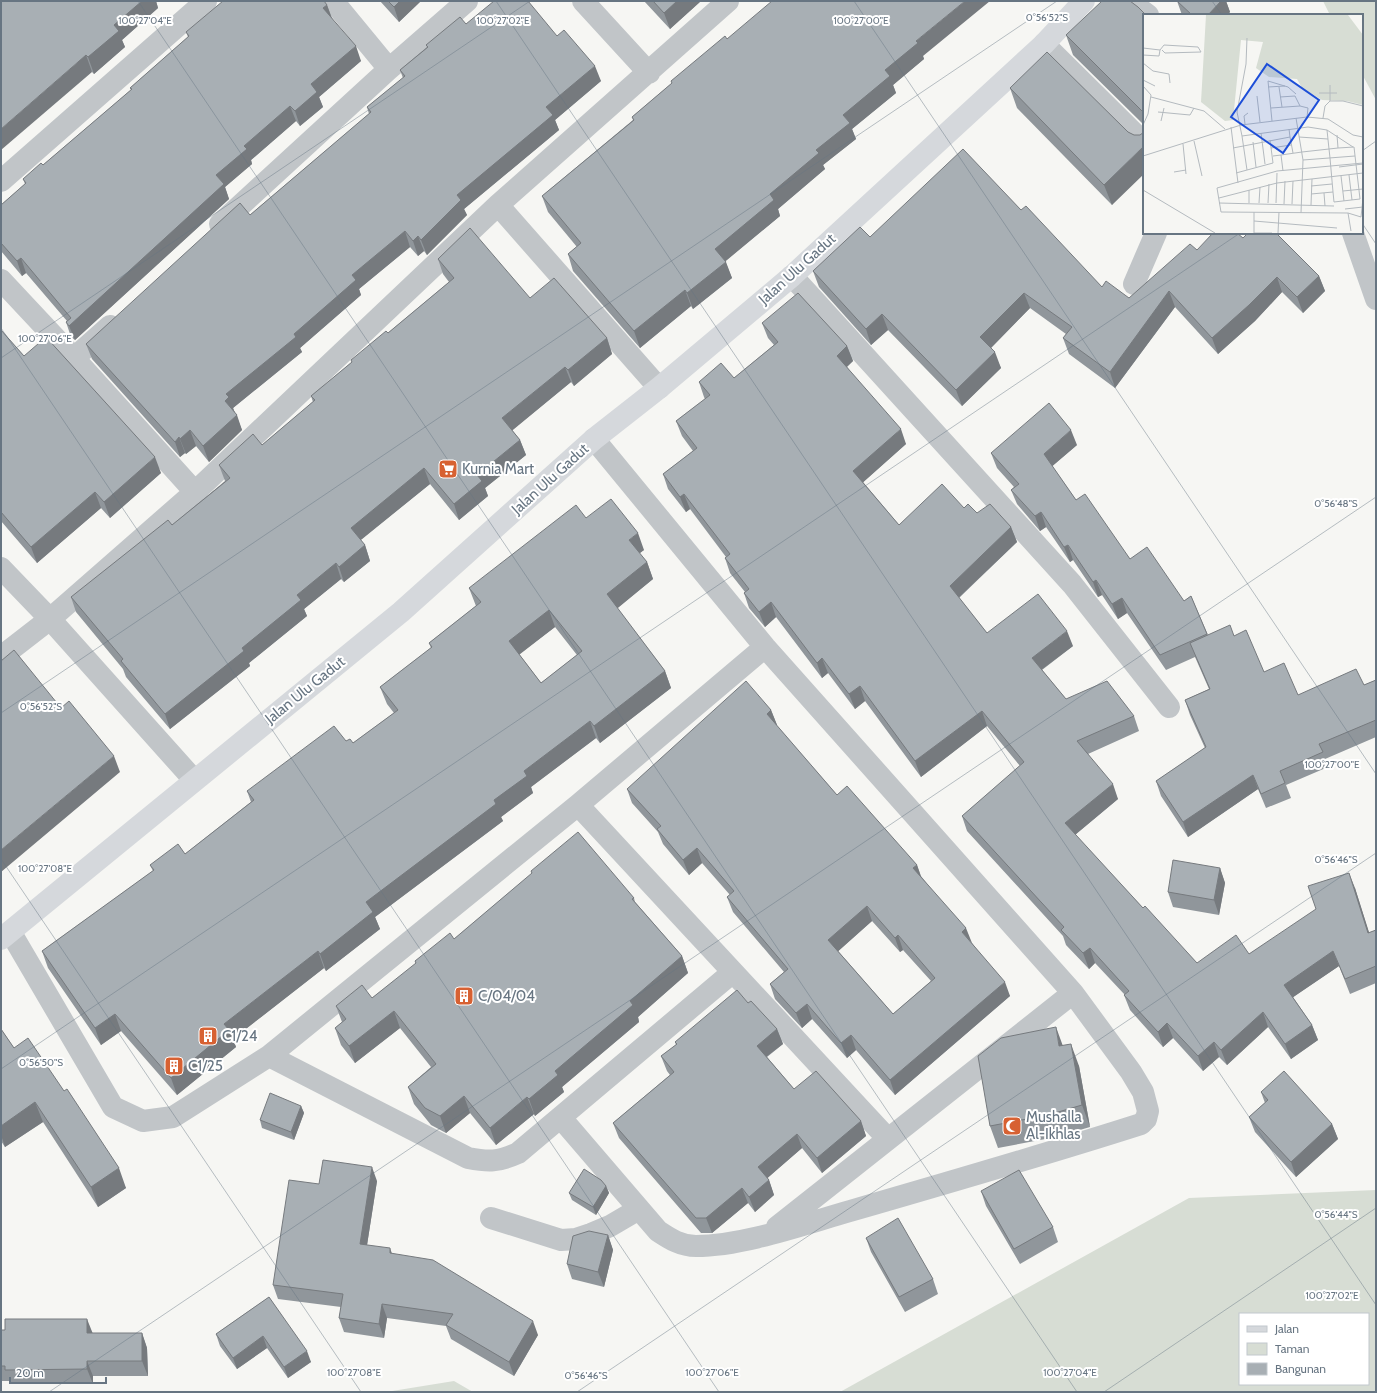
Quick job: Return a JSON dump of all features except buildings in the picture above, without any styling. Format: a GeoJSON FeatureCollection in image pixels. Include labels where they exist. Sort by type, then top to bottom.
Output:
{"type":"FeatureCollection","features":[{"type":"Feature","properties":{"kind":"street"},"geometry":{"type":"LineString","coordinates":[[1,181],[206,1]]}},
{"type":"Feature","properties":{"kind":"street"},"geometry":{"type":"LineString","coordinates":[[333,1],[389,69]]}},
{"type":"Feature","properties":{"kind":"street"},"geometry":{"type":"LineString","coordinates":[[203,240],[389,69],[467,1]]}},
{"type":"Feature","properties":{"kind":"street"},"geometry":{"type":"LineString","coordinates":[[583,1],[649,73]]}},
{"type":"Feature","properties":{"kind":"street"},"geometry":{"type":"LineString","coordinates":[[1,657],[50,619],[195,492],[498,205],[649,73],[728,1]]}},
{"type":"Feature","properties":{"kind":"street","name":"Jalan Ulu Gadut"},"geometry":{"type":"LineString","coordinates":[[6,936],[194,780],[401,612],[594,439],[659,388],[792,276],[1044,44],[1084,1]]}},
{"type":"Feature","properties":{"kind":"street"},"geometry":{"type":"LineString","coordinates":[[1129,1],[1147,14]]}},
{"type":"Feature","properties":{"kind":"street"},"geometry":{"type":"LineString","coordinates":[[1044,44],[1143,142]]}},
{"type":"Feature","properties":{"kind":"street"},"geometry":{"type":"LineString","coordinates":[[498,205],[659,388]]}},
{"type":"Feature","properties":{"kind":"street"},"geometry":{"type":"LineString","coordinates":[[1134,284],[1156,234]]}},
{"type":"Feature","properties":{"kind":"street"},"geometry":{"type":"LineString","coordinates":[[1352,234],[1376,299]]}},
{"type":"Feature","properties":{"kind":"street"},"geometry":{"type":"LineString","coordinates":[[792,276],[1072,584],[1169,707]]}},
{"type":"Feature","properties":{"kind":"street"},"geometry":{"type":"LineString","coordinates":[[1,280],[195,492]]}},
{"type":"Feature","properties":{"kind":"street"},"geometry":{"type":"LineString","coordinates":[[74,358],[127,310]]}},
{"type":"Feature","properties":{"kind":"street"},"geometry":{"type":"LineString","coordinates":[[561,1118],[658,1231],[675,1242],[695,1246],[720,1244],[768,1234],[1039,1157],[1140,1124],[1146,1119],[1148,1111],[1143,1092],[1131,1072],[1073,993],[765,647],[594,439]]}},
{"type":"Feature","properties":{"kind":"street"},"geometry":{"type":"LineString","coordinates":[[1,568],[50,619],[194,780]]}},
{"type":"Feature","properties":{"kind":"street"},"geometry":{"type":"LineString","coordinates":[[6,936],[113,1107],[143,1121],[173,1117],[269,1056],[578,805],[765,647]]}},
{"type":"Feature","properties":{"kind":"street"},"geometry":{"type":"LineString","coordinates":[[578,805],[888,1139]]}},
{"type":"Feature","properties":{"kind":"street"},"geometry":{"type":"LineString","coordinates":[[269,1056],[468,1158],[488,1162],[504,1159],[518,1153],[733,972]]}},
{"type":"Feature","properties":{"kind":"street"},"geometry":{"type":"LineString","coordinates":[[768,1234],[1073,993]]}},
{"type":"Feature","properties":{"kind":"street"},"geometry":{"type":"LineString","coordinates":[[491,1218],[561,1240],[576,1239],[591,1234],[610,1226],[639,1209]]}},
{"type":"Feature","properties":{"kind":"green space"},"geometry":{"type":"Polygon","coordinates":[[[1323,1],[1376,1],[1376,100],[1363,76],[1363,14],[1330,14],[1323,1]]]}},
{"type":"Feature","properties":{"kind":"green space"},"geometry":{"type":"Polygon","coordinates":[[[1376,1190],[1376,1392],[840,1392],[1189,1198],[1376,1190]]]}},
{"type":"Feature","properties":{"kind":"green space"},"geometry":{"type":"Polygon","coordinates":[[[454,1381],[473,1392],[386,1392],[454,1381]]]}},
{"type":"Feature","properties":{"kind":"place","name":"Kurnia Mart"},"geometry":{"type":"Point","coordinates":[448,469]}},
{"type":"Feature","properties":{"kind":"place","name":"C/04/04"},"geometry":{"type":"Point","coordinates":[464,996]}},
{"type":"Feature","properties":{"kind":"place","name":"C1/24"},"geometry":{"type":"Point","coordinates":[208,1036]}},
{"type":"Feature","properties":{"kind":"place","name":"C1/25"},"geometry":{"type":"Point","coordinates":[174,1066]}},
{"type":"Feature","properties":{"kind":"place","name":"Mushalla Al-Ikhlas"},"geometry":{"type":"Point","coordinates":[1012,1126]}}]}
